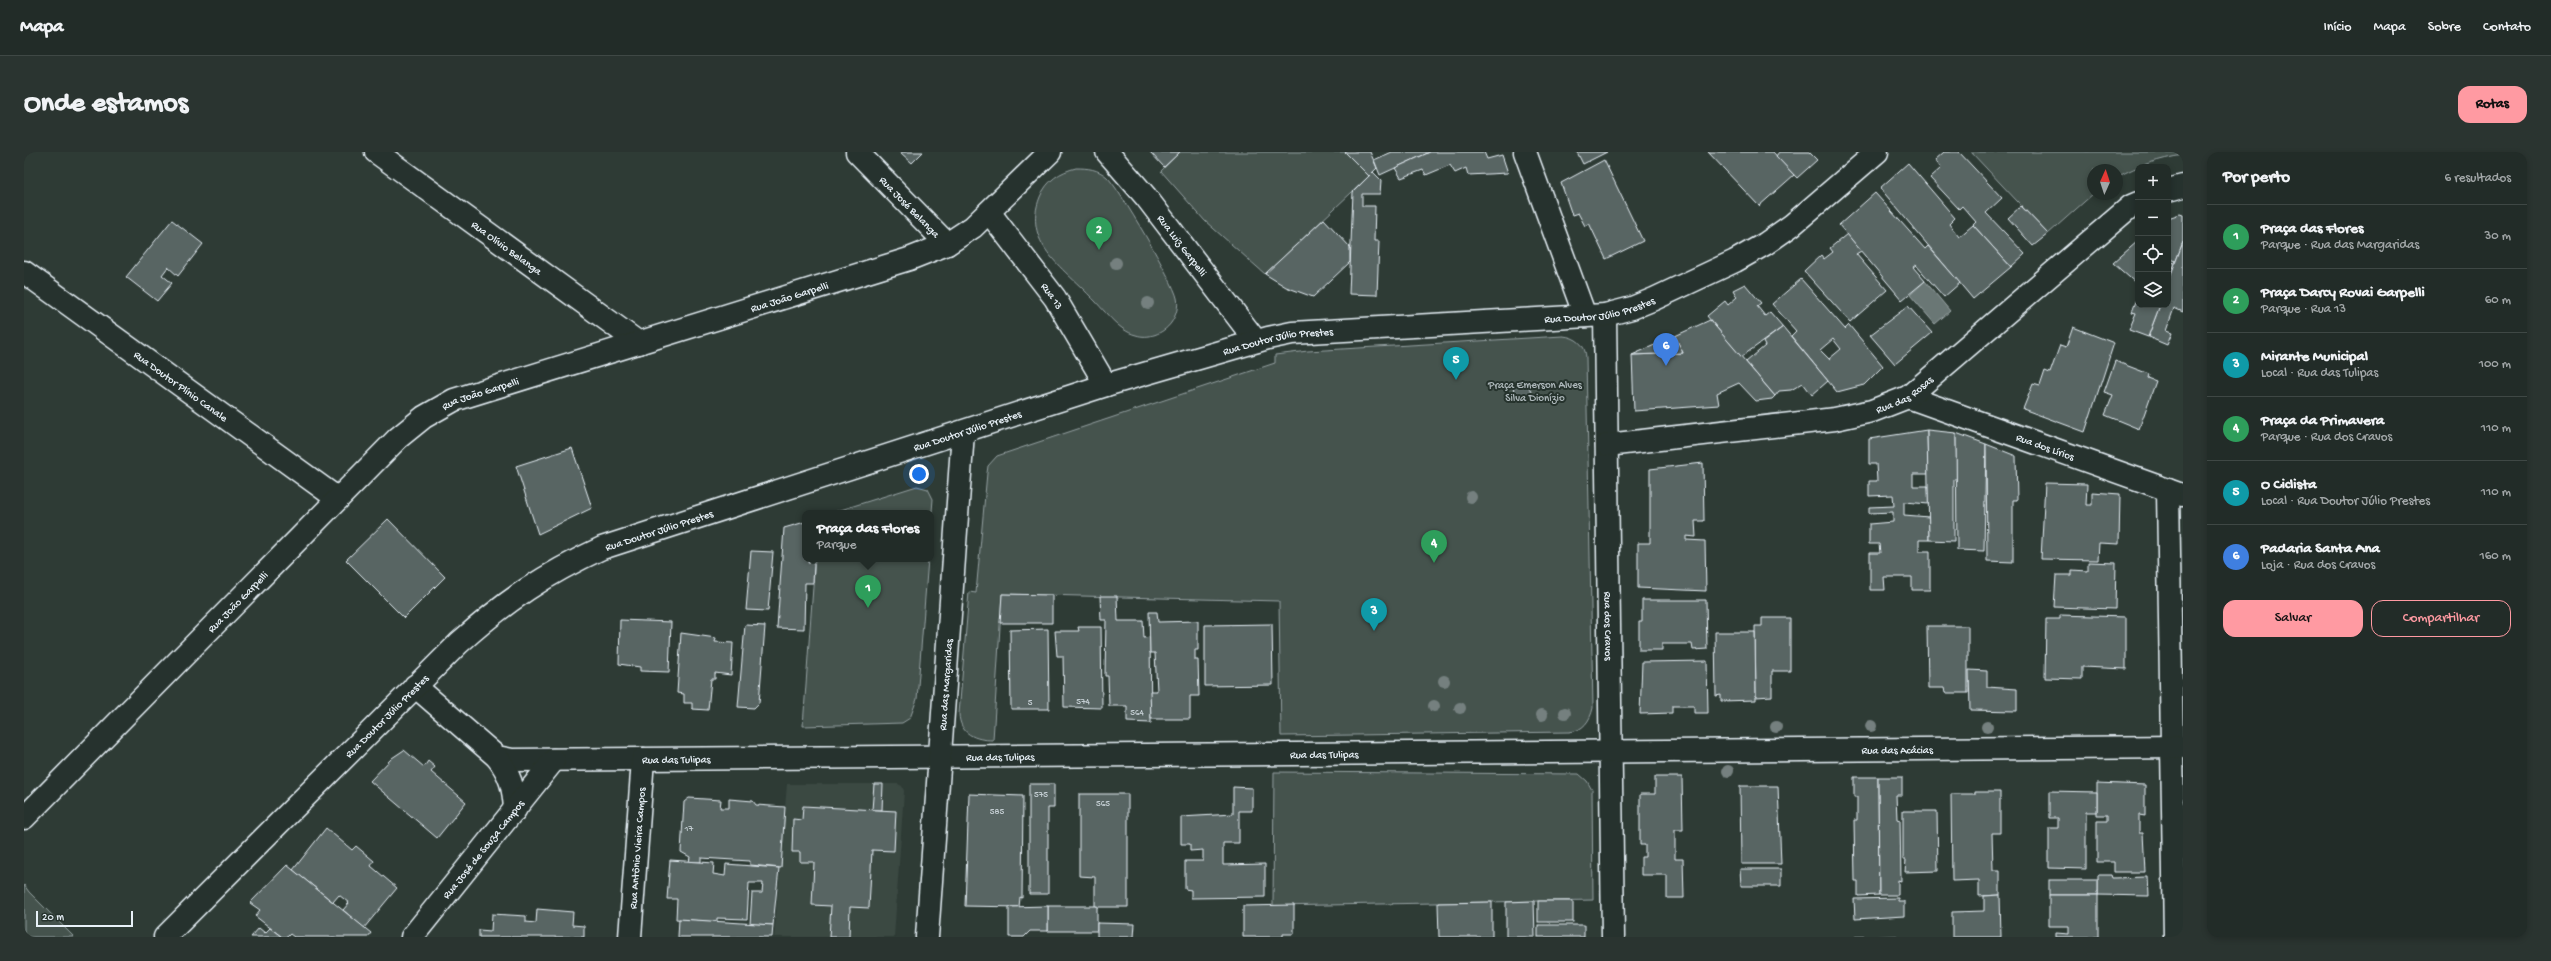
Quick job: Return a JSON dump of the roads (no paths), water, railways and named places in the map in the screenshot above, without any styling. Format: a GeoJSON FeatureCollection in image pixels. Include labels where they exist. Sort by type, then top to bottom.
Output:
{"type":"FeatureCollection","features":[{"type":"Feature","properties":{"kind":"street","name":"Rua Olívio Belanga"},"geometry":{"type":"LineString","coordinates":[[376,152],[639,343]]}},
{"type":"Feature","properties":{"kind":"street","name":"Rua José Belanga"},"geometry":{"type":"LineString","coordinates":[[857,152],[947,244]]}},
{"type":"Feature","properties":{"kind":"street","name":"Rua João Garpelli"},"geometry":{"type":"LineString","coordinates":[[24,818],[398,438],[424,417],[454,400],[909,259],[947,244],[973,227],[1050,152]]}},
{"type":"Feature","properties":{"kind":"street","name":"Rua Luiz Garpelli"},"geometry":{"type":"LineString","coordinates":[[1107,152],[1146,197],[1256,341]]}},
{"type":"Feature","properties":{"kind":"street","name":"Rua dos Cravos"},"geometry":{"type":"LineString","coordinates":[[1525,152],[1595,315],[1607,445],[1613,937]]}},
{"type":"Feature","properties":{"kind":"street","name":"Rua Doutor Júlio Prestes"},"geometry":{"type":"LineString","coordinates":[[164,937],[415,686],[495,611],[526,588],[602,548],[1106,385],[1256,341],[1292,333],[1595,315],[1632,308],[1735,261],[1765,244],[1792,225],[1877,152]]}},
{"type":"Feature","properties":{"kind":"street"},"geometry":{"type":"LineString","coordinates":[[2171,189],[2183,186]]}},
{"type":"Feature","properties":{"kind":"street","name":"Rua das Rosas"},"geometry":{"type":"LineString","coordinates":[[1607,445],[1835,420],[1872,411],[1908,397],[2131,206],[2135,204]]}},
{"type":"Feature","properties":{"kind":"street","name":"Rua 13"},"geometry":{"type":"LineString","coordinates":[[989,212],[1055,298],[1106,385]]}},
{"type":"Feature","properties":{"kind":"street","name":"Rua Doutor Plínio Canale"},"geometry":{"type":"LineString","coordinates":[[24,272],[338,499]]}},
{"type":"Feature","properties":{"kind":"street","name":"Rua dos Lírios"},"geometry":{"type":"LineString","coordinates":[[1908,397],[2176,493]]}},
{"type":"Feature","properties":{"kind":"street","name":"Rua das Margaridas"},"geometry":{"type":"LineString","coordinates":[[927,937],[963,432]]}},
{"type":"Feature","properties":{"kind":"street"},"geometry":{"type":"LineString","coordinates":[[2175,937],[2177,747],[2176,493]]}},
{"type":"Feature","properties":{"kind":"street"},"geometry":{"type":"LineString","coordinates":[[415,686],[497,757],[508,770],[515,792],[515,810]]}},
{"type":"Feature","properties":{"kind":"street","name":"Rua das Acácias"},"geometry":{"type":"LineString","coordinates":[[1611,751],[2177,747]]}},
{"type":"Feature","properties":{"kind":"street","name":"Rua das Tulipas"},"geometry":{"type":"LineString","coordinates":[[497,757],[554,760],[1611,751]]}},
{"type":"Feature","properties":{"kind":"street","name":"Rua Antônio Vieira Campos"},"geometry":{"type":"LineString","coordinates":[[630,937],[643,759]]}},
{"type":"Feature","properties":{"kind":"street","name":"Rua José de Souza Campos"},"geometry":{"type":"LineString","coordinates":[[412,937],[554,760]]}},
{"type":"Feature","properties":{"kind":"place","name":"Praça Darcy Rovai Garpelli"},"geometry":{"type":"Point","coordinates":[1099,250]}},
{"type":"Feature","properties":{"kind":"place","name":"Padaria Santa Ana"},"geometry":{"type":"Point","coordinates":[1666,366]}},
{"type":"Feature","properties":{"kind":"place","name":"O Ciclista"},"geometry":{"type":"Point","coordinates":[1456,380]}},
{"type":"Feature","properties":{"kind":"place","name":"Praça da Primavera"},"geometry":{"type":"Point","coordinates":[1434,563]}},
{"type":"Feature","properties":{"kind":"place","name":"Praça das Flores"},"geometry":{"type":"Point","coordinates":[868,608]}},
{"type":"Feature","properties":{"kind":"place","name":"Mirante Municipal"},"geometry":{"type":"Point","coordinates":[1374,631]}},
{"type":"Feature","properties":{"kind":"park label","name":"Praça Emerson Alves Silva Dionízio"},"geometry":{"type":"Point","coordinates":[1535,390]}}]}
